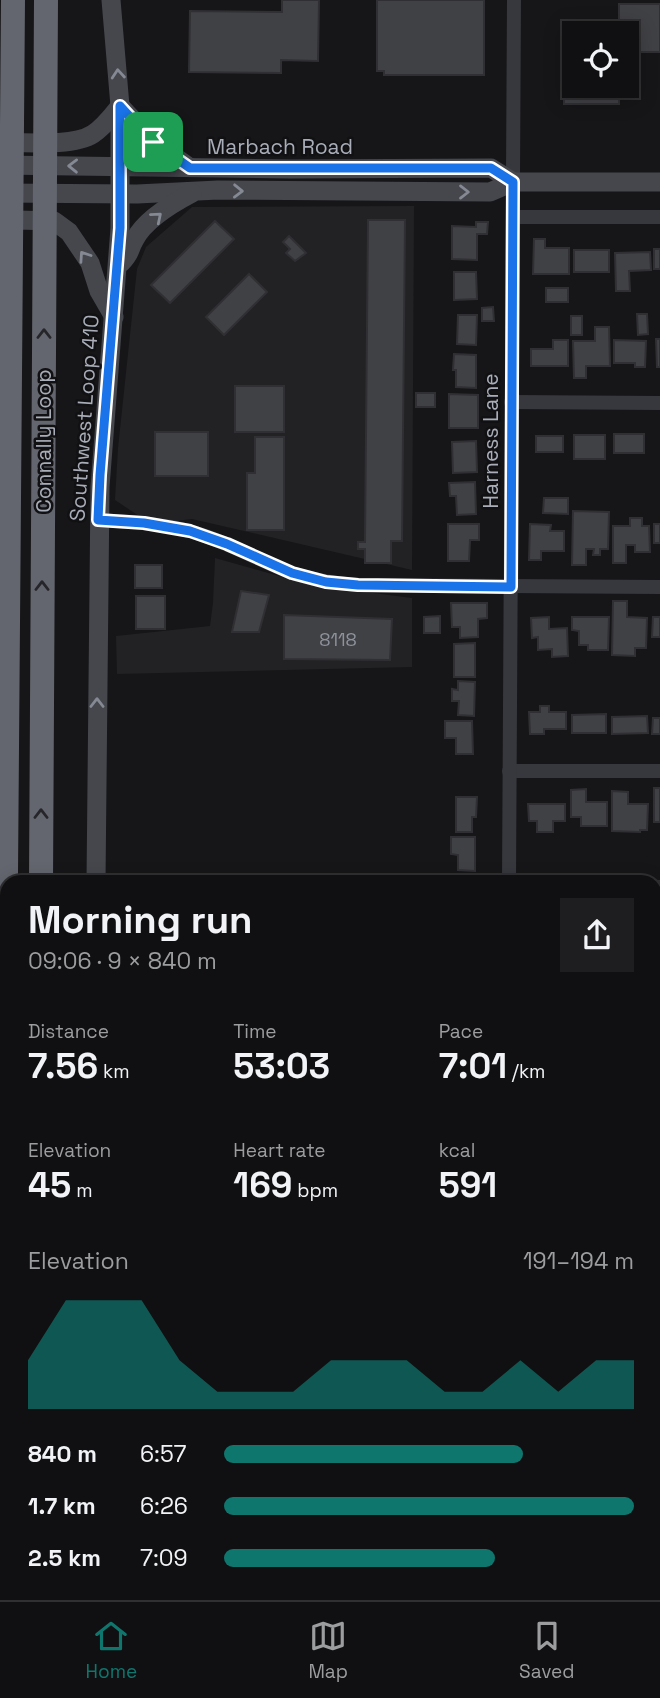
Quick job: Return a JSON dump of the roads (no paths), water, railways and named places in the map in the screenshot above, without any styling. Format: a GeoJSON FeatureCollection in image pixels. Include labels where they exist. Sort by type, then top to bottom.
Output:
{"type":"FeatureCollection","features":[{"type":"Feature","properties":{"kind":"highway","name":"Connally Loop"},"geometry":{"type":"LineString","coordinates":[[6,875],[13,0]]}},
{"type":"Feature","properties":{"kind":"highway","name":"Connally Loop"},"geometry":{"type":"LineString","coordinates":[[41,875],[45,54],[48,0]]}},
{"type":"Feature","properties":{"kind":"main road","name":"Southwest Loop 410"},"geometry":{"type":"LineString","coordinates":[[96,875],[98,520],[121,194],[120,106],[111,0]]}},
{"type":"Feature","properties":{"kind":"main road"},"geometry":{"type":"LineString","coordinates":[[0,142],[72,142],[92,136],[120,106],[153,142],[190,168]]}},
{"type":"Feature","properties":{"kind":"main road","name":"Marbach Road"},"geometry":{"type":"LineString","coordinates":[[0,165],[491,168],[513,182]]}},
{"type":"Feature","properties":{"kind":"main road","name":"Marbach Road"},"geometry":{"type":"LineString","coordinates":[[0,193],[490,192],[513,182],[660,182]]}},
{"type":"Feature","properties":{"kind":"main road"},"geometry":{"type":"LineString","coordinates":[[118,266],[130,254],[135,239],[144,228],[171,205],[196,191]]}},
{"type":"Feature","properties":{"kind":"main road"},"geometry":{"type":"LineString","coordinates":[[0,222],[54,221],[69,232],[90,263],[99,292],[114,317]]}},
{"type":"Feature","properties":{"kind":"street","name":"Harness Lane"},"geometry":{"type":"LineString","coordinates":[[509,875],[514,0]]}},
{"type":"Feature","properties":{"kind":"street"},"geometry":{"type":"LineString","coordinates":[[513,217],[660,218]]}},
{"type":"Feature","properties":{"kind":"street"},"geometry":{"type":"LineString","coordinates":[[511,402],[660,403]]}},
{"type":"Feature","properties":{"kind":"street"},"geometry":{"type":"LineString","coordinates":[[98,520],[144,523],[190,531],[292,573],[326,582],[358,585],[660,587]]}},
{"type":"Feature","properties":{"kind":"street"},"geometry":{"type":"LineString","coordinates":[[509,771],[660,771]]}}]}
